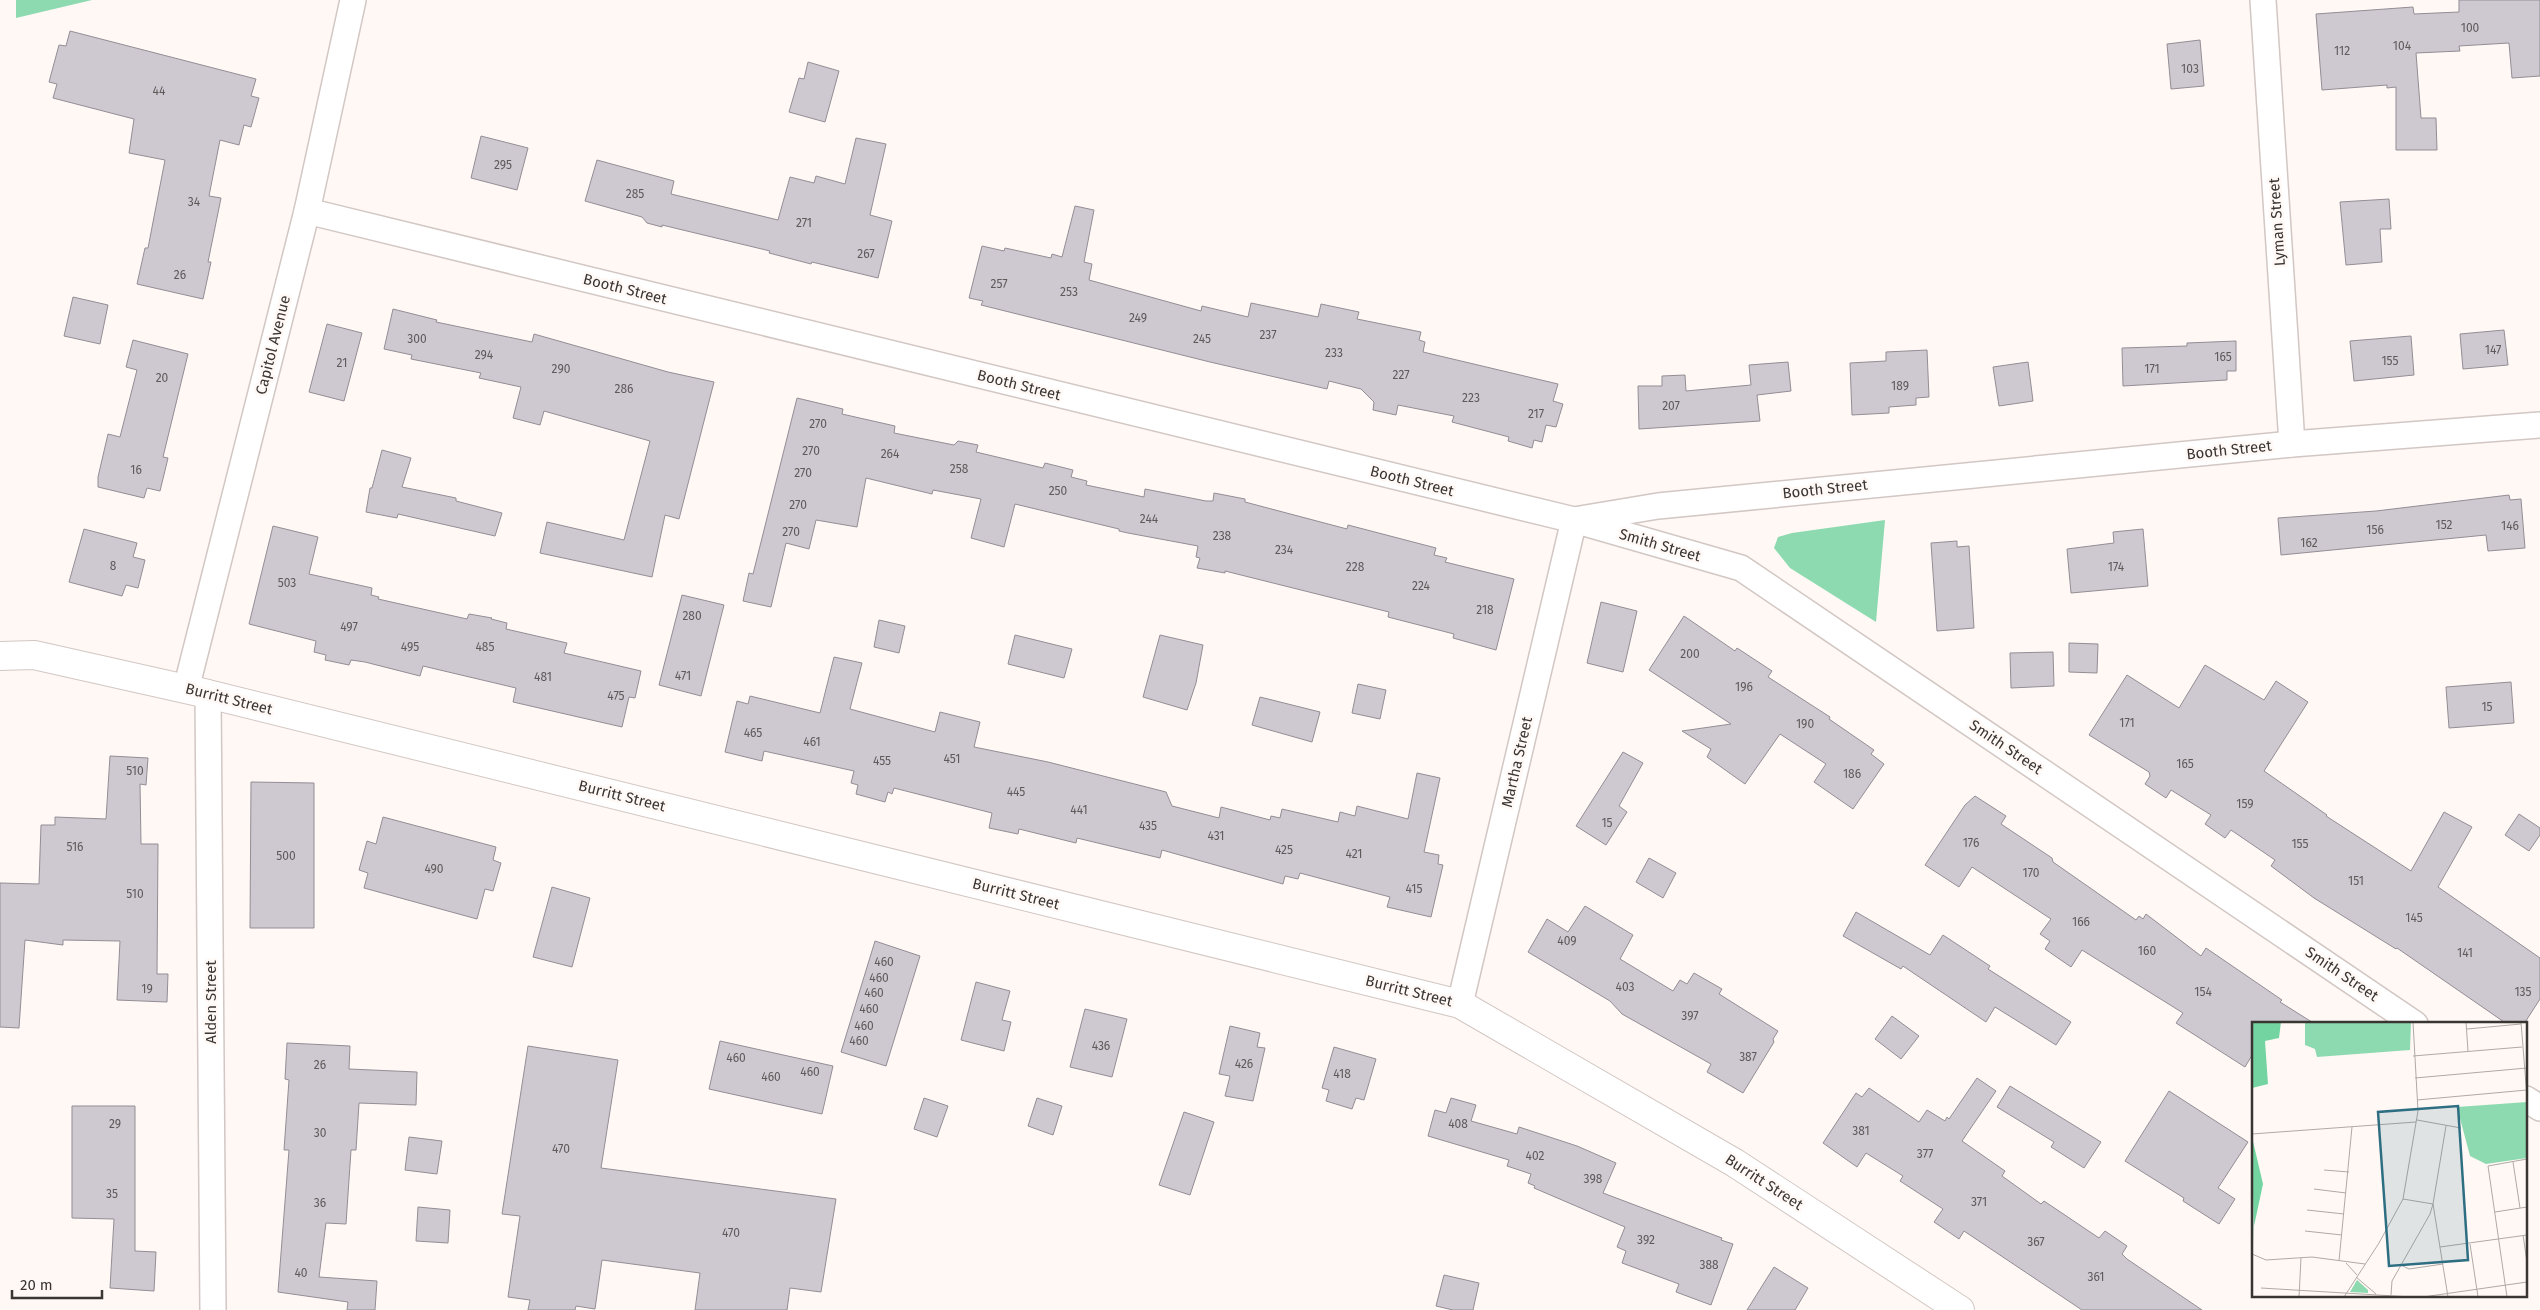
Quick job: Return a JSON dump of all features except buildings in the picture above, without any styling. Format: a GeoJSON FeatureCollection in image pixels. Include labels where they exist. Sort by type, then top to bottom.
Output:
{"type":"FeatureCollection","features":[{"type":"Feature","properties":{"kind":"street","name":"Capitol Avenue"},"geometry":{"type":"LineString","coordinates":[[197,691],[307,211],[353,0]]}},
{"type":"Feature","properties":{"kind":"street","name":"Lyman Street"},"geometry":{"type":"LineString","coordinates":[[2263,0],[2292,444]]}},
{"type":"Feature","properties":{"kind":"street","name":"Booth Street"},"geometry":{"type":"LineString","coordinates":[[307,211],[1574,520],[1658,506],[2292,444],[2540,426]]}},
{"type":"Feature","properties":{"kind":"street","name":"Martha Street"},"geometry":{"type":"LineString","coordinates":[[1460,1004],[1574,520]]}},
{"type":"Feature","properties":{"kind":"street","name":"Smith Street"},"geometry":{"type":"LineString","coordinates":[[1574,520],[1741,568],[2412,1022]]}},
{"type":"Feature","properties":{"kind":"street","name":"Burritt Street"},"geometry":{"type":"LineString","coordinates":[[0,656],[34,655],[197,691],[1460,1004],[1735,1163],[1960,1310]]}},
{"type":"Feature","properties":{"kind":"street","name":"Alden Street"},"geometry":{"type":"LineString","coordinates":[[197,691],[213,1310]]}},
{"type":"Feature","properties":{"kind":"green space"},"geometry":{"type":"Polygon","coordinates":[[[16,0],[92,0],[16,18],[16,0]]]}},
{"type":"Feature","properties":{"kind":"green space"},"geometry":{"type":"Polygon","coordinates":[[[1885,520],[1876,622],[1790,568],[1774,548],[1778,537],[1792,533],[1885,520]]]}}]}
